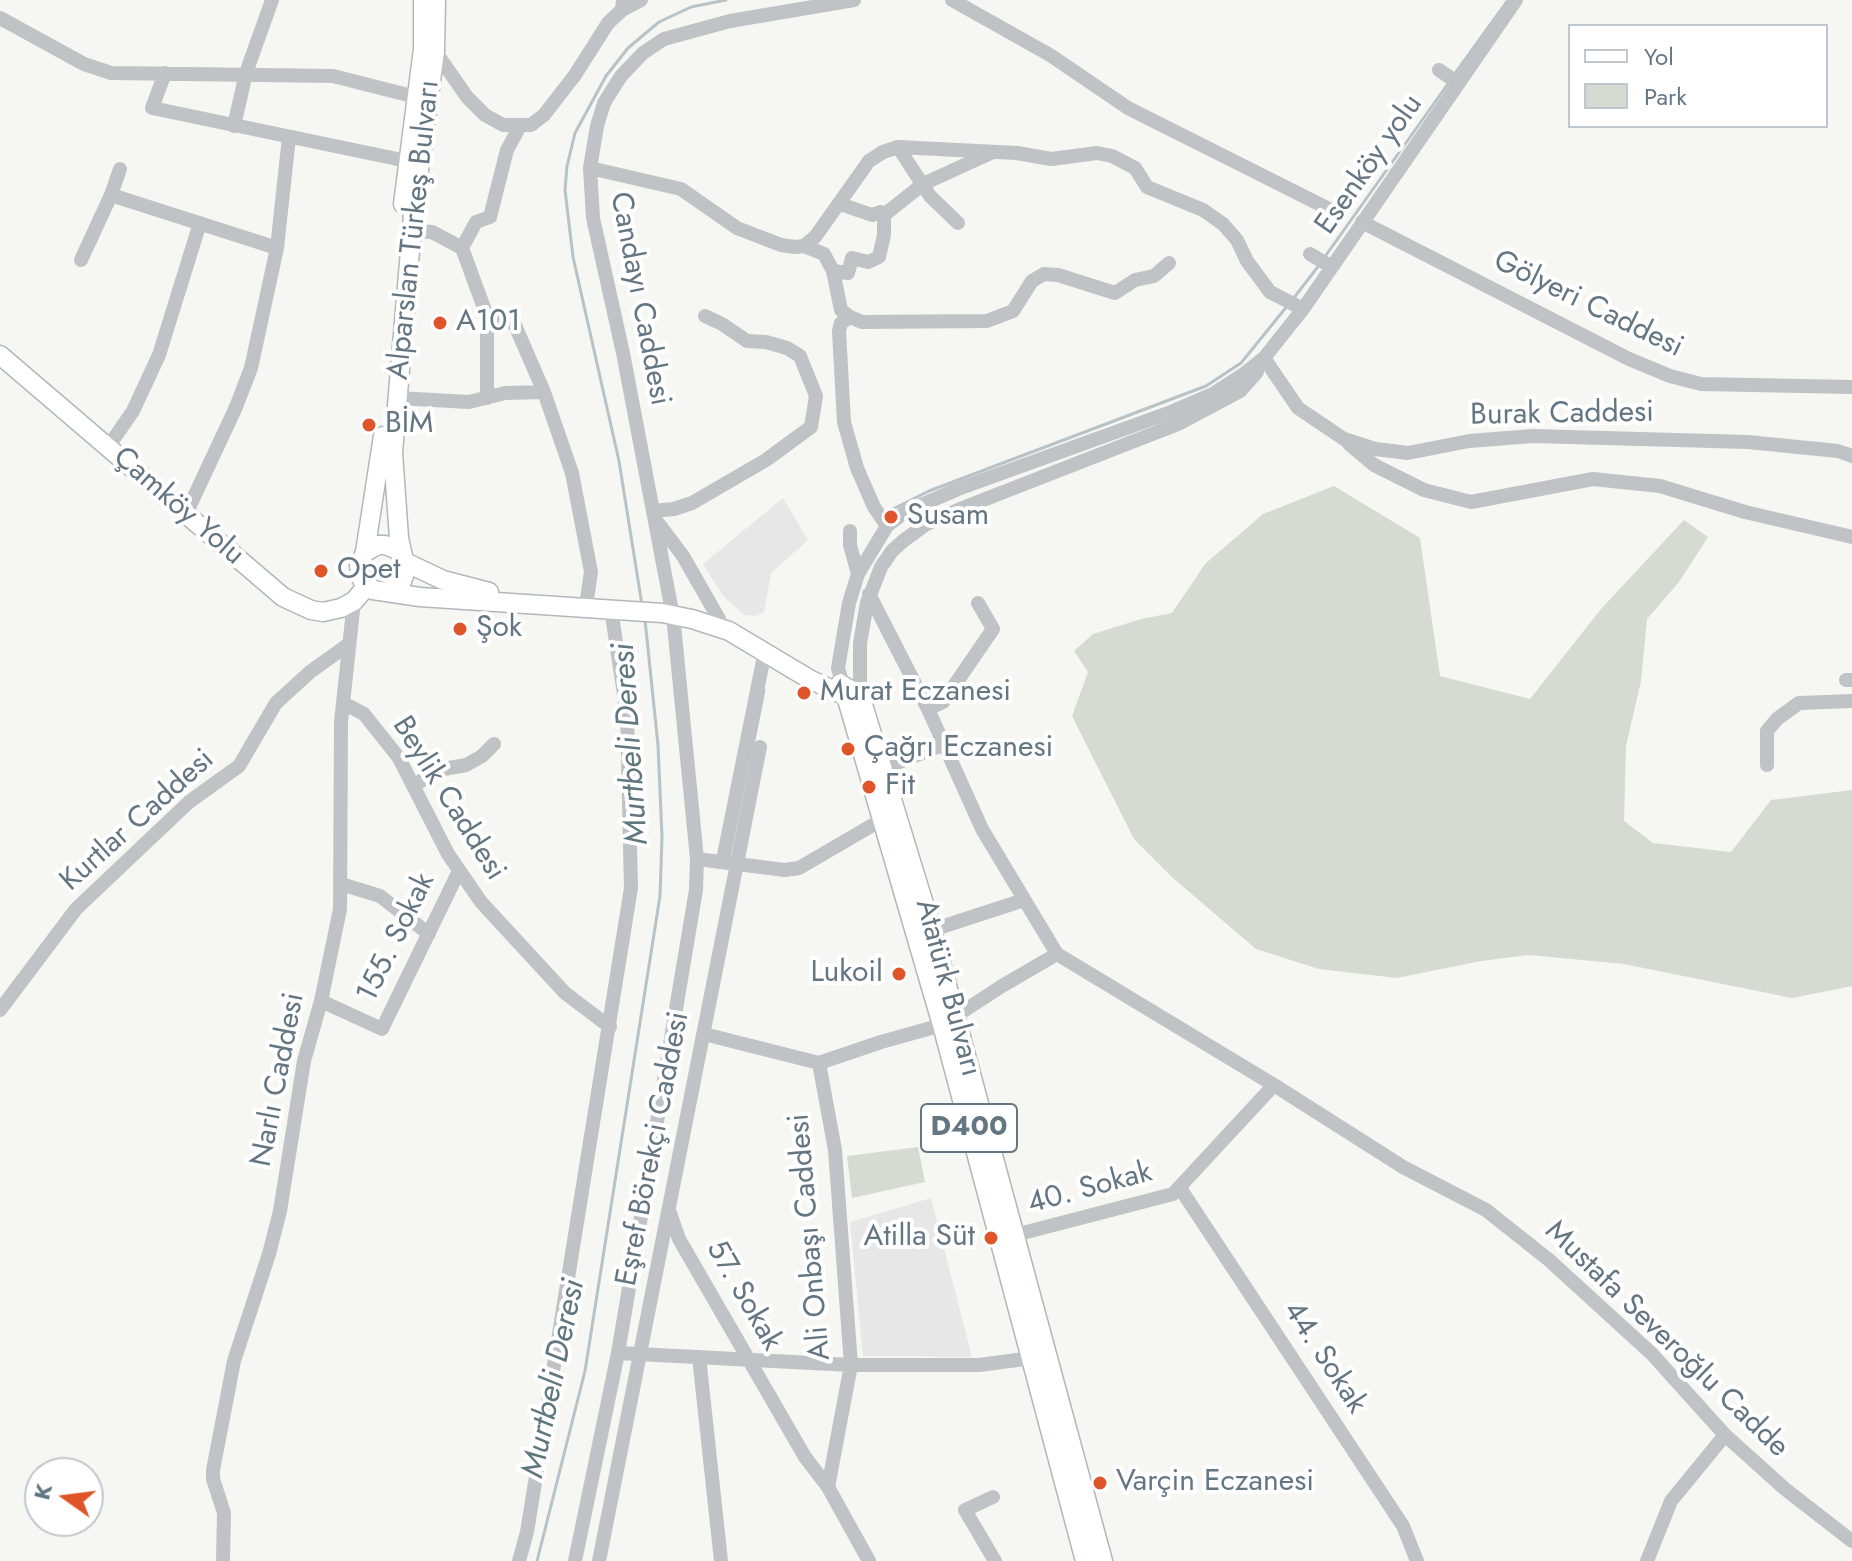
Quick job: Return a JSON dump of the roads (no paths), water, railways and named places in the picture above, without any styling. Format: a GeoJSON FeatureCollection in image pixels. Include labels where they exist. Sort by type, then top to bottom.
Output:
{"type":"FeatureCollection","features":[{"type":"Feature","properties":{"kind":"main road","name":"Alparslan Türkeş Bulvarı"},"geometry":{"type":"LineString","coordinates":[[365,552],[381,450],[407,161],[423,49],[423,0]]}},
{"type":"Feature","properties":{"kind":"main road","name":"Alparslan Türkeş Bulvarı"},"geometry":{"type":"LineString","coordinates":[[404,559],[399,538],[393,453],[412,231],[435,51],[436,0]]}},
{"type":"Feature","properties":{"kind":"main road","name":"Çamköy Yolu"},"geometry":{"type":"LineString","coordinates":[[0,355],[283,597],[323,612],[354,601]]}},
{"type":"Feature","properties":{"kind":"main road"},"geometry":{"type":"LineString","coordinates":[[609,605],[587,599],[482,592],[443,580],[385,545],[365,552],[359,566],[362,580],[373,590],[420,597],[609,605],[719,619],[847,688]]}},
{"type":"Feature","properties":{"kind":"main road"},"geometry":{"type":"LineString","coordinates":[[388,591],[401,584],[406,570],[404,559]]}},
{"type":"Feature","properties":{"kind":"main road"},"geometry":{"type":"LineString","coordinates":[[354,601],[367,586]]}},
{"type":"Feature","properties":{"kind":"main road"},"geometry":{"type":"LineString","coordinates":[[667,610],[729,631],[847,688]]}},
{"type":"Feature","properties":{"kind":"main road","name":"Atatürk Bulvarı"},"geometry":{"type":"LineString","coordinates":[[847,688],[882,769],[932,930],[948,1021],[1040,1357],[1103,1561]]}},
{"type":"Feature","properties":{"kind":"main road","name":"Atatürk Bulvarı"},"geometry":{"type":"LineString","coordinates":[[847,688],[883,819],[1015,1235],[1085,1561]]}},
{"type":"Feature","properties":{"kind":"street"},"geometry":{"type":"LineString","coordinates":[[234,126],[246,73],[272,0]]}},
{"type":"Feature","properties":{"kind":"street"},"geometry":{"type":"LineString","coordinates":[[435,51],[467,97],[485,115],[503,125],[531,125],[544,115],[623,5],[641,0]]}},
{"type":"Feature","properties":{"kind":"street"},"geometry":{"type":"LineString","coordinates":[[590,168],[604,103],[621,76],[643,53],[664,39],[730,21],[854,0]]}},
{"type":"Feature","properties":{"kind":"street"},"geometry":{"type":"LineString","coordinates":[[952,0],[1050,55],[1128,108],[1335,212]]}},
{"type":"Feature","properties":{"kind":"street","name":"Esenköy yolu"},"geometry":{"type":"LineString","coordinates":[[1264,358],[1321,261],[1362,222],[1450,78],[1516,0]]}},
{"type":"Feature","properties":{"kind":"street"},"geometry":{"type":"LineString","coordinates":[[0,18],[84,64],[111,73],[333,76],[416,97]]}},
{"type":"Feature","properties":{"kind":"street"},"geometry":{"type":"LineString","coordinates":[[165,73],[152,108],[407,161]]}},
{"type":"Feature","properties":{"kind":"street"},"geometry":{"type":"LineString","coordinates":[[462,248],[476,222],[490,217],[507,150],[520,126]]}},
{"type":"Feature","properties":{"kind":"street"},"geometry":{"type":"LineString","coordinates":[[186,514],[251,368],[277,248],[289,137]]}},
{"type":"Feature","properties":{"kind":"street"},"geometry":{"type":"LineString","coordinates":[[898,147],[930,196],[958,223]]}},
{"type":"Feature","properties":{"kind":"street"},"geometry":{"type":"LineString","coordinates":[[1169,263],[1154,276],[1135,280],[1115,293],[1058,275],[1044,274],[1032,281],[1013,311],[987,321],[862,322],[841,310],[833,271],[824,254],[804,246],[815,237],[869,161],[898,147],[1034,154],[1051,159],[1097,153],[1112,156],[1135,168],[1147,187],[1203,210],[1223,224],[1237,240],[1247,261],[1270,292],[1295,304]]}},
{"type":"Feature","properties":{"kind":"street"},"geometry":{"type":"LineString","coordinates":[[884,215],[923,184],[993,152]]}},
{"type":"Feature","properties":{"kind":"street","name":"Candayı Caddesi"},"geometry":{"type":"LineString","coordinates":[[631,1354],[696,890],[697,859],[653,511],[623,353],[597,244],[590,195],[590,168],[681,189],[737,228],[781,245],[804,246]]}},
{"type":"Feature","properties":{"kind":"street"},"geometry":{"type":"LineString","coordinates":[[81,260],[120,169]]}},
{"type":"Feature","properties":{"kind":"street"},"geometry":{"type":"LineString","coordinates":[[111,195],[277,248]]}},
{"type":"Feature","properties":{"kind":"street"},"geometry":{"type":"LineString","coordinates":[[840,204],[872,215],[881,212],[884,215]]}},
{"type":"Feature","properties":{"kind":"street"},"geometry":{"type":"LineString","coordinates":[[833,271],[848,273],[852,258],[868,262],[879,257],[884,215]]}},
{"type":"Feature","properties":{"kind":"street","name":"Gölyeri Caddesi"},"geometry":{"type":"LineString","coordinates":[[1362,222],[1629,359],[1670,376],[1701,384],[1852,387]]}},
{"type":"Feature","properties":{"kind":"street"},"geometry":{"type":"LineString","coordinates":[[108,447],[133,411],[159,355],[200,223]]}},
{"type":"Feature","properties":{"kind":"street"},"geometry":{"type":"LineString","coordinates":[[412,231],[432,232],[462,248],[487,316],[487,398]]}},
{"type":"Feature","properties":{"kind":"street"},"geometry":{"type":"LineString","coordinates":[[487,316],[514,323],[544,392],[575,486],[591,572],[587,599]]}},
{"type":"Feature","properties":{"kind":"street"},"geometry":{"type":"LineString","coordinates":[[705,316],[747,341],[766,342],[787,348],[800,356],[816,396],[811,427],[766,460],[692,503],[653,511],[719,619]]}},
{"type":"Feature","properties":{"kind":"street"},"geometry":{"type":"LineString","coordinates":[[850,317],[841,323],[839,331],[844,422],[863,481],[874,507],[887,526]]}},
{"type":"Feature","properties":{"kind":"street"},"geometry":{"type":"LineString","coordinates":[[847,688],[838,668],[858,574],[887,526],[905,512],[958,489],[1146,422],[1213,394],[1264,358]]}},
{"type":"Feature","properties":{"kind":"street"},"geometry":{"type":"LineString","coordinates":[[847,688],[869,594],[892,551],[925,525],[1216,406],[1255,376],[1264,358]]}},
{"type":"Feature","properties":{"kind":"street","name":"Burak Caddesi"},"geometry":{"type":"LineString","coordinates":[[1264,358],[1298,408],[1344,439],[1375,449],[1408,453],[1469,441],[1533,436],[1748,442],[1838,451],[1852,456]]}},
{"type":"Feature","properties":{"kind":"street"},"geometry":{"type":"LineString","coordinates":[[397,398],[469,402],[505,393],[544,392]]}},
{"type":"Feature","properties":{"kind":"street"},"geometry":{"type":"LineString","coordinates":[[1344,439],[1374,465],[1424,490],[1471,502],[1593,479],[1606,480],[1660,486],[1745,512],[1852,537]]}},
{"type":"Feature","properties":{"kind":"street"},"geometry":{"type":"LineString","coordinates":[[850,531],[850,545],[858,574]]}},
{"type":"Feature","properties":{"kind":"street"},"geometry":{"type":"LineString","coordinates":[[704,1034],[819,1063],[948,1021],[1057,954],[982,829],[928,709],[869,594]]}},
{"type":"Feature","properties":{"kind":"street","name":"Narlı Caddesi"},"geometry":{"type":"LineString","coordinates":[[223,1561],[224,1513],[213,1470],[234,1361],[280,1211],[304,1061],[321,1001],[340,909],[340,743],[354,601]]}},
{"type":"Feature","properties":{"kind":"street"},"geometry":{"type":"LineString","coordinates":[[928,709],[943,702],[993,629],[978,603]]}},
{"type":"Feature","properties":{"kind":"street"},"geometry":{"type":"LineString","coordinates":[[519,1561],[527,1532],[631,888],[627,714],[609,605]]}},
{"type":"Feature","properties":{"kind":"street","name":"Kurtlar Caddesi"},"geometry":{"type":"LineString","coordinates":[[0,1010],[76,909],[189,802],[239,766],[276,703],[310,672],[349,644]]}},
{"type":"Feature","properties":{"kind":"street","name":"Eşref Börekçi Caddesi"},"geometry":{"type":"LineString","coordinates":[[599,1561],[631,1354],[668,1210],[704,1034],[765,651]]}},
{"type":"Feature","properties":{"kind":"street"},"geometry":{"type":"LineString","coordinates":[[1767,765],[1767,731],[1777,719],[1799,703],[1852,701]]}},
{"type":"Feature","properties":{"kind":"street","name":"Beylik Caddesi"},"geometry":{"type":"LineString","coordinates":[[343,706],[364,714],[399,758],[442,843],[481,902],[565,993],[610,1027]]}},
{"type":"Feature","properties":{"kind":"street"},"geometry":{"type":"LineString","coordinates":[[413,786],[438,770],[466,765],[494,744]]}},
{"type":"Feature","properties":{"kind":"street"},"geometry":{"type":"LineString","coordinates":[[882,769],[942,745]]}},
{"type":"Feature","properties":{"kind":"street","name":"Eşref Börekçi Caddesi"},"geometry":{"type":"LineString","coordinates":[[731,862],[760,747]]}},
{"type":"Feature","properties":{"kind":"street"},"geometry":{"type":"LineString","coordinates":[[697,859],[785,870],[799,868],[883,819]]}},
{"type":"Feature","properties":{"kind":"street","name":"155. Sokak"},"geometry":{"type":"LineString","coordinates":[[321,1001],[382,1029],[459,871]]}},
{"type":"Feature","properties":{"kind":"street"},"geometry":{"type":"LineString","coordinates":[[341,884],[380,896],[429,934]]}},
{"type":"Feature","properties":{"kind":"street"},"geometry":{"type":"LineString","coordinates":[[932,930],[1024,900]]}},
{"type":"Feature","properties":{"kind":"street","name":"Mustafa Severoğlu Cadde"},"geometry":{"type":"LineString","coordinates":[[1057,954],[1403,1167],[1486,1210],[1549,1260],[1652,1354],[1725,1435],[1785,1489],[1852,1541]]}},
{"type":"Feature","properties":{"kind":"street","name":"Ali Onbaşı Caddesi"},"geometry":{"type":"LineString","coordinates":[[819,1063],[835,1150],[851,1365],[828,1487]]}},
{"type":"Feature","properties":{"kind":"street","name":"40. Sokak"},"geometry":{"type":"LineString","coordinates":[[1015,1235],[1173,1194],[1274,1085]]}},
{"type":"Feature","properties":{"kind":"street","name":"44. Sokak"},"geometry":{"type":"LineString","coordinates":[[1180,1188],[1403,1526],[1417,1561]]}},
{"type":"Feature","properties":{"kind":"street","name":"57. Sokak"},"geometry":{"type":"LineString","coordinates":[[668,1210],[679,1239],[805,1457],[828,1487]]}},
{"type":"Feature","properties":{"kind":"street"},"geometry":{"type":"LineString","coordinates":[[575,1561],[631,1354],[851,1365],[979,1365],[1040,1357]]}},
{"type":"Feature","properties":{"kind":"street"},"geometry":{"type":"LineString","coordinates":[[699,1357],[721,1561]]}},
{"type":"Feature","properties":{"kind":"street"},"geometry":{"type":"LineString","coordinates":[[1647,1561],[1671,1501],[1725,1435]]}},
{"type":"Feature","properties":{"kind":"street"},"geometry":{"type":"LineString","coordinates":[[828,1487],[869,1561]]}},
{"type":"Feature","properties":{"kind":"street"},"geometry":{"type":"LineString","coordinates":[[993,1497],[965,1510],[995,1561]]}},
{"type":"Feature","properties":{"kind":"waterway","name":"Murtbeli Deresi"},"geometry":{"type":"LineString","coordinates":[[642,605],[619,461],[573,257],[565,190],[567,166],[575,133],[606,76],[628,48],[659,22],[691,7],[726,0]]}},
{"type":"Feature","properties":{"kind":"waterway"},"geometry":{"type":"LineString","coordinates":[[1454,75],[1508,0]]}},
{"type":"Feature","properties":{"kind":"waterway"},"geometry":{"type":"LineString","coordinates":[[1324,258],[1450,81]]}},
{"type":"Feature","properties":{"kind":"waterway"},"geometry":{"type":"LineString","coordinates":[[1293,299],[1320,264]]}},
{"type":"Feature","properties":{"kind":"waterway"},"geometry":{"type":"LineString","coordinates":[[893,509],[929,491],[1206,386],[1241,363],[1288,305]]}},
{"type":"Feature","properties":{"kind":"waterway","name":"Murtbeli Deresi"},"geometry":{"type":"LineString","coordinates":[[537,1561],[585,1371],[660,896],[662,837],[658,745],[645,620]]}},
{"type":"Feature","properties":{"kind":"waterway"},"geometry":{"type":"LineString","coordinates":[[753,745],[764,690]]}},
{"type":"Feature","properties":{"kind":"place","name":"A101"},"geometry":{"type":"Point","coordinates":[440,323]}},
{"type":"Feature","properties":{"kind":"place","name":"BİM"},"geometry":{"type":"Point","coordinates":[369,425]}},
{"type":"Feature","properties":{"kind":"place","name":"Susam"},"geometry":{"type":"Point","coordinates":[891,517]}},
{"type":"Feature","properties":{"kind":"place","name":"Opet"},"geometry":{"type":"Point","coordinates":[321,571]}},
{"type":"Feature","properties":{"kind":"place","name":"Şok"},"geometry":{"type":"Point","coordinates":[460,629]}},
{"type":"Feature","properties":{"kind":"place","name":"Murat Eczanesi"},"geometry":{"type":"Point","coordinates":[804,693]}},
{"type":"Feature","properties":{"kind":"place","name":"Çağrı Eczanesi"},"geometry":{"type":"Point","coordinates":[848,749]}},
{"type":"Feature","properties":{"kind":"place","name":"Fit"},"geometry":{"type":"Point","coordinates":[869,787]}},
{"type":"Feature","properties":{"kind":"place","name":"Lukoil"},"geometry":{"type":"Point","coordinates":[899,974]}},
{"type":"Feature","properties":{"kind":"place","name":"Atilla Süt"},"geometry":{"type":"Point","coordinates":[991,1238]}},
{"type":"Feature","properties":{"kind":"place","name":"Varçin Eczanesi"},"geometry":{"type":"Point","coordinates":[1100,1483]}}]}
